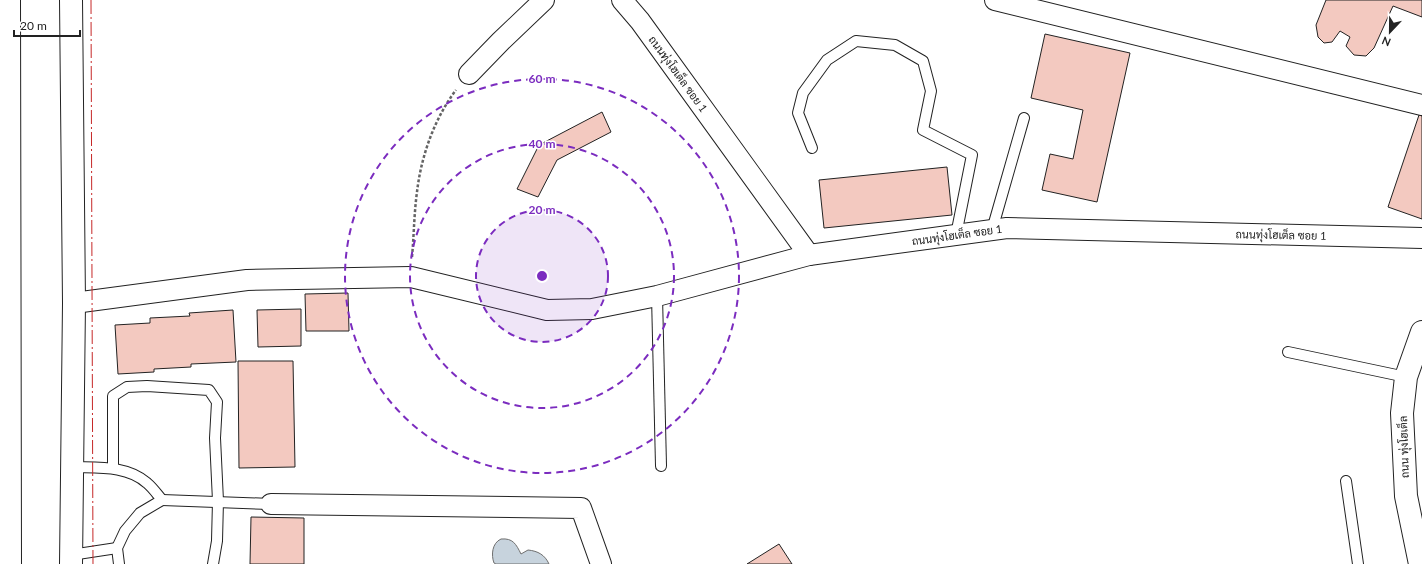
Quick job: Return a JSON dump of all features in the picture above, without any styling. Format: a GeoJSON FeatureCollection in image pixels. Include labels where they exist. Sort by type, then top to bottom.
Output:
{"type":"FeatureCollection","features":[{"type":"Feature","properties":{"kind":"main road"},"geometry":{"type":"LineString","coordinates":[[9,0],[10,564]]}},
{"type":"Feature","properties":{"kind":"main road"},"geometry":{"type":"LineString","coordinates":[[71,0],[74,303],[71,560]]}},
{"type":"Feature","properties":{"kind":"main road","name":"ถนน ทุ่งโฮเต็ล"},"geometry":{"type":"LineString","coordinates":[[1418,564],[1406,496],[1402,413],[1406,377],[1422,332]]}},
{"type":"Feature","properties":{"kind":"street"},"geometry":{"type":"LineString","coordinates":[[469,74],[544,0]]}},
{"type":"Feature","properties":{"kind":"street","name":"ถนนทุ่งโฮเต็ล ซอย 1"},"geometry":{"type":"LineString","coordinates":[[622,0],[640,21],[809,254],[1007,228],[1422,238]]}},
{"type":"Feature","properties":{"kind":"street"},"geometry":{"type":"LineString","coordinates":[[995,0],[1422,105]]}},
{"type":"Feature","properties":{"kind":"street"},"geometry":{"type":"LineString","coordinates":[[74,303],[247,280],[411,277],[547,310],[592,309],[657,296],[809,254]]}},
{"type":"Feature","properties":{"kind":"street"},"geometry":{"type":"LineString","coordinates":[[271,504],[581,508],[601,564]]}},
{"type":"Feature","properties":{"kind":"lane"},"geometry":{"type":"LineString","coordinates":[[812,148],[798,113],[803,93],[827,60],[856,41],[895,45],[923,61],[930,91],[923,130],[972,155],[956,235]]}},
{"type":"Feature","properties":{"kind":"lane"},"geometry":{"type":"LineString","coordinates":[[992,230],[1024,118]]}},
{"type":"Feature","properties":{"kind":"lane"},"geometry":{"type":"LineString","coordinates":[[657,296],[661,466]]}},
{"type":"Feature","properties":{"kind":"lane"},"geometry":{"type":"LineString","coordinates":[[1288,352],[1406,377]]}},
{"type":"Feature","properties":{"kind":"lane"},"geometry":{"type":"LineString","coordinates":[[113,468],[113,396],[127,387],[147,386],[209,390],[217,402],[215,438],[218,501],[217,541],[213,564]]}},
{"type":"Feature","properties":{"kind":"lane"},"geometry":{"type":"LineString","coordinates":[[72,467],[113,468],[130,473],[147,483],[162,500]]}},
{"type":"Feature","properties":{"kind":"lane"},"geometry":{"type":"LineString","coordinates":[[1346,481],[1358,564]]}},
{"type":"Feature","properties":{"kind":"lane"},"geometry":{"type":"LineString","coordinates":[[119,564],[118,548],[125,531],[148,507],[162,500],[271,504]]}},
{"type":"Feature","properties":{"kind":"lane"},"geometry":{"type":"LineString","coordinates":[[71,560],[118,548]]}},
{"type":"Feature","properties":{"kind":"path"},"geometry":{"type":"LineString","coordinates":[[411,277],[417,193],[426,152],[433,131],[442,112],[454,93],[469,74]]}},
{"type":"Feature","properties":{"kind":"shaded area"},"geometry":{"type":"Polygon","coordinates":[[[501,539],[514,542],[521,554],[528,550],[538,552],[549,564],[494,563],[494,546],[501,539]]]}},
{"type":"Feature","properties":{"kind":"building"},"geometry":{"type":"Polygon","coordinates":[[[1326,0],[1422,0],[1422,17],[1393,6],[1374,48],[1366,56],[1354,55],[1346,46],[1350,37],[1340,31],[1332,42],[1324,43],[1318,37],[1316,25],[1326,0]]]}},
{"type":"Feature","properties":{"kind":"building"},"geometry":{"type":"Polygon","coordinates":[[[1045,34],[1130,53],[1097,202],[1042,190],[1050,154],[1073,159],[1083,110],[1031,98],[1045,34]]]}},
{"type":"Feature","properties":{"kind":"building"},"geometry":{"type":"Polygon","coordinates":[[[602,112],[611,132],[557,160],[538,197],[517,189],[539,145],[602,112]]]}},
{"type":"Feature","properties":{"kind":"building"},"geometry":{"type":"Polygon","coordinates":[[[1419,115],[1422,116],[1422,219],[1388,207],[1419,115]]]}},
{"type":"Feature","properties":{"kind":"building"},"geometry":{"type":"Polygon","coordinates":[[[947,167],[952,215],[824,228],[819,180],[947,167]]]}},
{"type":"Feature","properties":{"kind":"building"},"geometry":{"type":"Polygon","coordinates":[[[348,293],[349,331],[306,331],[305,294],[348,293]]]}},
{"type":"Feature","properties":{"kind":"building"},"geometry":{"type":"Polygon","coordinates":[[[301,309],[301,346],[258,347],[257,310],[301,309]]]}},
{"type":"Feature","properties":{"kind":"building"},"geometry":{"type":"Polygon","coordinates":[[[233,310],[236,362],[191,364],[191,367],[154,369],[154,372],[118,374],[115,325],[150,323],[150,318],[190,316],[189,313],[233,310]]]}},
{"type":"Feature","properties":{"kind":"building"},"geometry":{"type":"Polygon","coordinates":[[[238,361],[293,361],[295,467],[239,468],[238,361]]]}},
{"type":"Feature","properties":{"kind":"building"},"geometry":{"type":"Polygon","coordinates":[[[251,517],[304,518],[304,564],[250,564],[251,517]]]}},
{"type":"Feature","properties":{"kind":"building"},"geometry":{"type":"Polygon","coordinates":[[[779,544],[792,564],[747,564],[779,544]]]}},
{"type":"Feature","properties":{"kind":"power"},"geometry":{"type":"LineString","coordinates":[[91,0],[93,564]]}}]}
